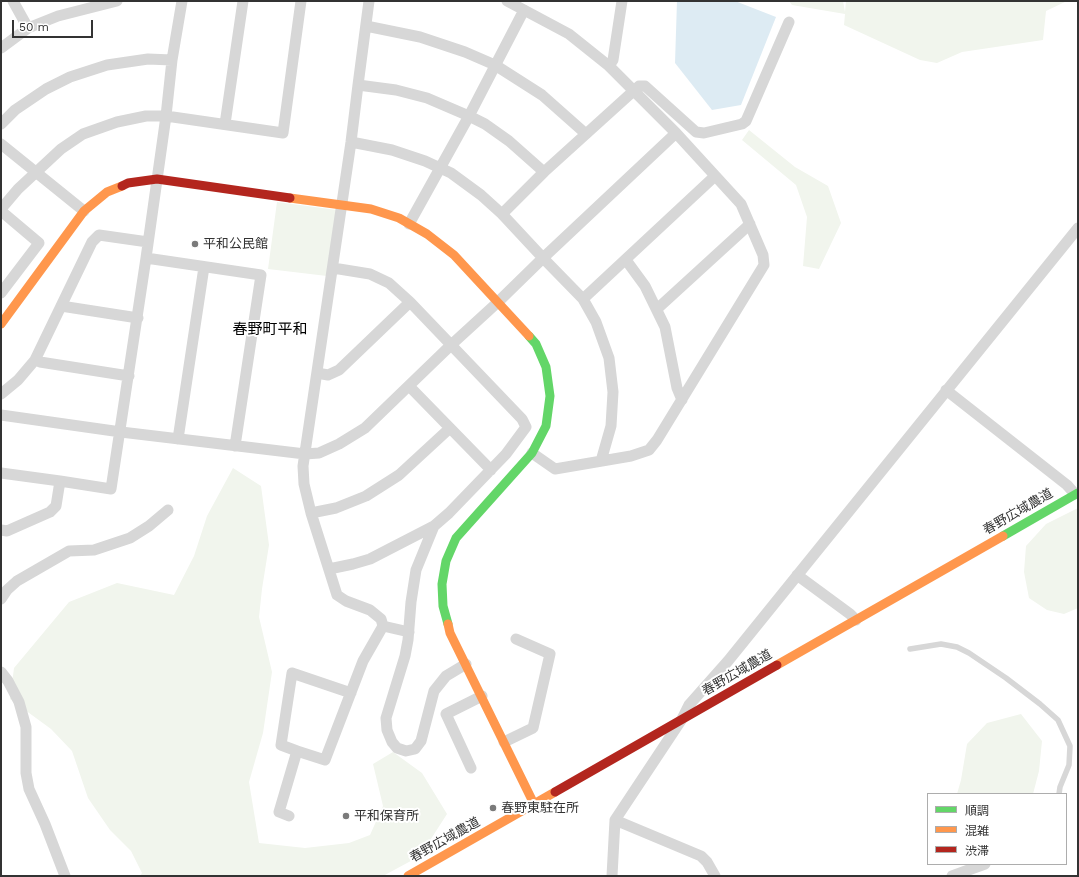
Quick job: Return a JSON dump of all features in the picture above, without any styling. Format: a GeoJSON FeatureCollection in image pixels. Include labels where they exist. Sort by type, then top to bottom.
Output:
{"type":"FeatureCollection","features":[{"type":"Feature","properties":{"kind":"street"},"geometry":{"type":"LineString","coordinates":[[13,1],[28,28]]}},
{"type":"Feature","properties":{"kind":"street"},"geometry":{"type":"LineString","coordinates":[[1,48],[28,28],[58,16],[117,1]]}},
{"type":"Feature","properties":{"kind":"street"},"geometry":{"type":"LineString","coordinates":[[1,474],[111,489],[138,318],[166,116],[172,60],[182,1]]}},
{"type":"Feature","properties":{"kind":"street"},"geometry":{"type":"LineString","coordinates":[[225,124],[243,1]]}},
{"type":"Feature","properties":{"kind":"street"},"geometry":{"type":"LineString","coordinates":[[1,293],[39,243],[1,210],[18,189],[61,149],[83,134],[117,122],[146,116],[166,116],[283,133],[302,1]]}},
{"type":"Feature","properties":{"kind":"street"},"geometry":{"type":"LineString","coordinates":[[351,693],[292,673],[281,745],[325,760],[351,693],[363,661],[383,626],[381,620],[370,610],[337,595],[311,513],[304,484],[303,466],[333,268],[370,1]]}},
{"type":"Feature","properties":{"kind":"street"},"geometry":{"type":"LineString","coordinates":[[507,1],[569,34],[609,66],[676,133],[741,204],[763,255],[764,265],[658,440],[649,450],[631,456],[555,469],[532,453]]}},
{"type":"Feature","properties":{"kind":"street"},"geometry":{"type":"LineString","coordinates":[[609,66],[613,60],[622,1]]}},
{"type":"Feature","properties":{"kind":"street"},"geometry":{"type":"LineString","coordinates":[[409,224],[469,116],[524,10]]}},
{"type":"Feature","properties":{"kind":"street"},"geometry":{"type":"LineString","coordinates":[[502,214],[544,172],[639,86],[645,86],[696,132],[704,133],[742,124],[746,121],[789,22]]}},
{"type":"Feature","properties":{"kind":"street"},"geometry":{"type":"LineString","coordinates":[[366,26],[420,37],[465,52],[496,65],[542,95],[586,134]]}},
{"type":"Feature","properties":{"kind":"street"},"geometry":{"type":"LineString","coordinates":[[1,124],[15,110],[46,89],[70,76],[107,65],[148,59],[172,60]]}},
{"type":"Feature","properties":{"kind":"street"},"geometry":{"type":"LineString","coordinates":[[358,85],[396,90],[427,98],[469,116],[485,124],[509,140],[544,172]]}},
{"type":"Feature","properties":{"kind":"street"},"geometry":{"type":"LineString","coordinates":[[1,415],[121,432],[305,454],[319,452],[339,444],[365,428],[676,133]]}},
{"type":"Feature","properties":{"kind":"street"},"geometry":{"type":"LineString","coordinates":[[351,142],[392,150],[425,161],[451,174],[481,196],[502,214],[583,299],[596,322],[609,358],[613,392],[611,426],[601,461]]}},
{"type":"Feature","properties":{"kind":"street"},"geometry":{"type":"LineString","coordinates":[[1,144],[84,211]]}},
{"type":"Feature","properties":{"kind":"street"},"geometry":{"type":"LineString","coordinates":[[583,299],[715,176]]}},
{"type":"Feature","properties":{"kind":"street"},"geometry":{"type":"LineString","coordinates":[[1,324],[84,211],[107,192],[128,183],[157,179],[370,209],[399,218],[427,234],[454,255],[536,344],[546,367],[550,396],[546,426],[532,453],[456,538],[446,561],[442,584],[443,606],[450,633],[534,804]]}},
{"type":"Feature","properties":{"kind":"street"},"geometry":{"type":"LineString","coordinates":[[656,308],[750,224]]}},
{"type":"Feature","properties":{"kind":"street"},"geometry":{"type":"LineString","coordinates":[[612,876],[615,820],[682,719],[689,705],[728,661],[1078,228]]}},
{"type":"Feature","properties":{"kind":"street"},"geometry":{"type":"LineString","coordinates":[[1,394],[18,380],[35,360],[92,242],[99,234],[148,242]]}},
{"type":"Feature","properties":{"kind":"street"},"geometry":{"type":"LineString","coordinates":[[146,258],[261,275],[235,446]]}},
{"type":"Feature","properties":{"kind":"street"},"geometry":{"type":"LineString","coordinates":[[626,260],[645,286],[665,327],[677,388],[682,400]]}},
{"type":"Feature","properties":{"kind":"street"},"geometry":{"type":"LineString","coordinates":[[178,439],[204,267]]}},
{"type":"Feature","properties":{"kind":"street"},"geometry":{"type":"LineString","coordinates":[[328,569],[370,559],[434,526],[449,513],[506,454],[526,427],[522,419],[410,302],[389,284],[370,274],[333,268]]}},
{"type":"Feature","properties":{"kind":"street"},"geometry":{"type":"LineString","coordinates":[[317,373],[328,375],[339,370],[410,302]]}},
{"type":"Feature","properties":{"kind":"street"},"geometry":{"type":"LineString","coordinates":[[61,306],[138,318]]}},
{"type":"Feature","properties":{"kind":"street"},"geometry":{"type":"LineString","coordinates":[[35,360],[129,376]]}},
{"type":"Feature","properties":{"kind":"street"},"geometry":{"type":"LineString","coordinates":[[409,386],[491,470]]}},
{"type":"Feature","properties":{"kind":"street"},"geometry":{"type":"LineString","coordinates":[[946,390],[1067,485],[1076,494]]}},
{"type":"Feature","properties":{"kind":"street"},"geometry":{"type":"LineString","coordinates":[[311,513],[336,508],[366,496],[399,475],[450,428]]}},
{"type":"Feature","properties":{"kind":"street"},"geometry":{"type":"LineString","coordinates":[[1,530],[7,531],[50,512],[56,506],[60,482]]}},
{"type":"Feature","properties":{"kind":"street","name":"春野広域農道"},"geometry":{"type":"LineString","coordinates":[[408,876],[1076,494]]}},
{"type":"Feature","properties":{"kind":"street"},"geometry":{"type":"LineString","coordinates":[[1,599],[7,590],[17,581],[69,551],[94,550],[130,538],[149,526],[168,510]]}},
{"type":"Feature","properties":{"kind":"street"},"geometry":{"type":"LineString","coordinates":[[434,526],[416,570],[405,656],[386,718],[387,730],[392,742],[397,748],[406,751],[415,749],[421,741],[434,691],[446,676],[466,664]]}},
{"type":"Feature","properties":{"kind":"street"},"geometry":{"type":"LineString","coordinates":[[797,575],[856,620]]}},
{"type":"Feature","properties":{"kind":"street"},"geometry":{"type":"LineString","coordinates":[[383,626],[409,632]]}},
{"type":"Feature","properties":{"kind":"street"},"geometry":{"type":"LineString","coordinates":[[504,742],[533,728],[550,654],[516,639]]}},
{"type":"Feature","properties":{"kind":"street"},"geometry":{"type":"LineString","coordinates":[[1,672],[8,681],[19,702],[26,726],[26,773],[29,789],[45,824],[65,876]]}},
{"type":"Feature","properties":{"kind":"street"},"geometry":{"type":"LineString","coordinates":[[471,768],[446,714],[482,696]]}},
{"type":"Feature","properties":{"kind":"street"},"geometry":{"type":"LineString","coordinates":[[289,816],[279,812],[297,751]]}},
{"type":"Feature","properties":{"kind":"street"},"geometry":{"type":"LineString","coordinates":[[615,820],[701,856],[716,876]]}},
{"type":"Feature","properties":{"kind":"street"},"geometry":{"type":"LineString","coordinates":[[952,876],[968,872],[983,865]]}},
{"type":"Feature","properties":{"kind":"lane"},"geometry":{"type":"LineString","coordinates":[[910,649],[942,644],[958,647],[1006,678],[1058,720],[1070,746],[1069,765],[1059,793]]}},
{"type":"Feature","properties":{"kind":"shaded area"},"geometry":{"type":"Polygon","coordinates":[[[677,1],[735,1],[776,17],[741,105],[712,110],[675,63],[677,1]]]}},
{"type":"Feature","properties":{"kind":"shaded area"},"geometry":{"type":"Polygon","coordinates":[[[789,1],[843,1],[845,12],[846,1],[1067,1],[1046,11],[1043,40],[962,52],[937,63],[920,60],[844,25],[845,14],[792,5],[789,1]]]}},
{"type":"Feature","properties":{"kind":"shaded area"},"geometry":{"type":"Polygon","coordinates":[[[749,130],[795,167],[828,186],[841,223],[819,269],[803,266],[807,217],[796,185],[742,140],[749,130]]]}},
{"type":"Feature","properties":{"kind":"shaded area"},"geometry":{"type":"Polygon","coordinates":[[[277,202],[337,210],[327,276],[268,269],[277,202]]]}},
{"type":"Feature","properties":{"kind":"shaded area"},"geometry":{"type":"Polygon","coordinates":[[[233,468],[261,486],[269,545],[259,617],[272,672],[263,733],[249,782],[259,843],[305,848],[349,843],[370,835],[383,806],[373,764],[393,752],[422,773],[447,814],[420,856],[383,876],[140,876],[142,873],[131,851],[110,830],[88,798],[72,751],[51,729],[10,699],[14,668],[69,602],[117,583],[174,595],[194,556],[207,516],[233,468]]]}},
{"type":"Feature","properties":{"kind":"shaded area"},"geometry":{"type":"Polygon","coordinates":[[[1078,508],[1078,608],[1064,614],[1047,610],[1029,598],[1024,572],[1026,546],[1046,524],[1078,508]]]}},
{"type":"Feature","properties":{"kind":"shaded area"},"geometry":{"type":"Polygon","coordinates":[[[1021,714],[1042,741],[1039,771],[1033,793],[957,793],[967,744],[987,723],[1021,714]]]}},
{"type":"Feature","properties":{"kind":"traffic: fast"},"geometry":{"type":"LineString","coordinates":[[448,624],[443,606],[442,584],[446,561],[456,538],[532,453],[546,426],[550,396],[546,367],[536,344],[529,336]]}},
{"type":"Feature","properties":{"kind":"traffic: fast"},"geometry":{"type":"LineString","coordinates":[[1003,536],[1078,493]]}},
{"type":"Feature","properties":{"kind":"traffic: slow"},"geometry":{"type":"LineString","coordinates":[[1,324],[84,211],[107,192],[122,186]]}},
{"type":"Feature","properties":{"kind":"traffic: slow"},"geometry":{"type":"LineString","coordinates":[[290,198],[371,209],[399,218],[427,234],[454,255],[529,336]]}},
{"type":"Feature","properties":{"kind":"traffic: slow"},"geometry":{"type":"LineString","coordinates":[[777,665],[1003,536]]}},
{"type":"Feature","properties":{"kind":"traffic: slow"},"geometry":{"type":"LineString","coordinates":[[448,624],[450,633],[534,804]]}},
{"type":"Feature","properties":{"kind":"traffic: slow"},"geometry":{"type":"LineString","coordinates":[[408,876],[555,792]]}},
{"type":"Feature","properties":{"kind":"traffic: jam"},"geometry":{"type":"LineString","coordinates":[[122,186],[128,183],[157,179],[290,198]]}},
{"type":"Feature","properties":{"kind":"traffic: jam"},"geometry":{"type":"LineString","coordinates":[[555,792],[777,665]]}},
{"type":"Feature","properties":{"kind":"place","name":"平和公民館"},"geometry":{"type":"Point","coordinates":[195,244]}},
{"type":"Feature","properties":{"kind":"place","name":"春野東駐在所"},"geometry":{"type":"Point","coordinates":[493,808]}},
{"type":"Feature","properties":{"kind":"place","name":"平和保育所"},"geometry":{"type":"Point","coordinates":[346,816]}},
{"type":"Feature","properties":{"kind":"district","name":"春野町平和"},"geometry":{"type":"Point","coordinates":[270,330]}}]}
